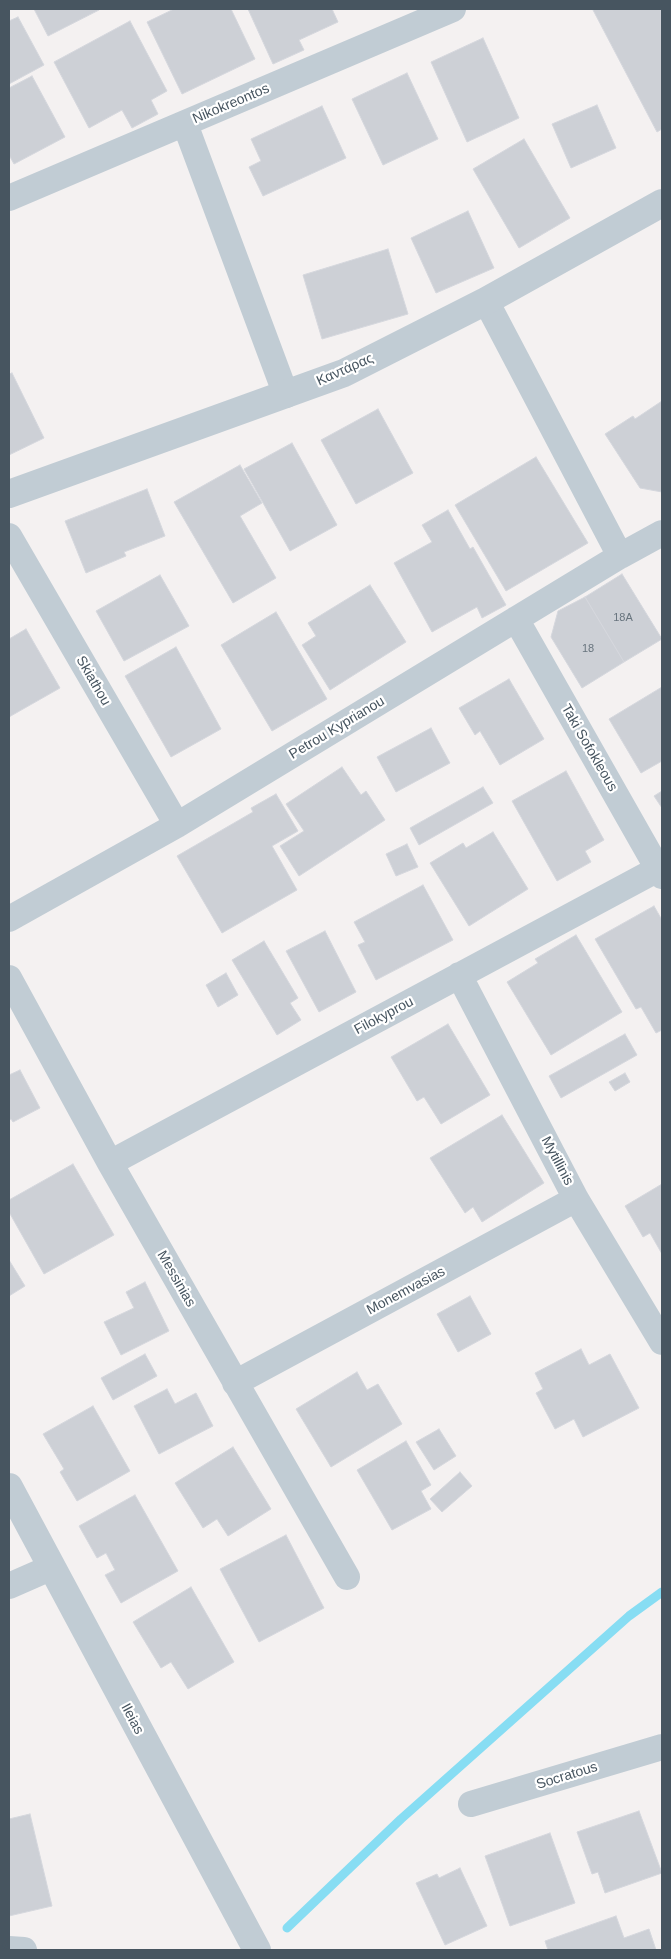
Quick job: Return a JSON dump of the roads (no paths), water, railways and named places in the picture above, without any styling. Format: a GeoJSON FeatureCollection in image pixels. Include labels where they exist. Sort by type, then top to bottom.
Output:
{"type":"FeatureCollection","features":[{"type":"Feature","properties":{"kind":"street","name":"Nikokreontos"},"geometry":{"type":"LineString","coordinates":[[9,198],[453,9]]}},
{"type":"Feature","properties":{"kind":"street"},"geometry":{"type":"LineString","coordinates":[[185,124],[286,395]]}},
{"type":"Feature","properties":{"kind":"street","name":"Καντάρας"},"geometry":{"type":"LineString","coordinates":[[9,494],[344,373],[486,301],[662,203]]}},
{"type":"Feature","properties":{"kind":"street"},"geometry":{"type":"LineString","coordinates":[[486,301],[620,556]]}},
{"type":"Feature","properties":{"kind":"street","name":"Petrou Kyprianou"},"geometry":{"type":"LineString","coordinates":[[9,919],[177,825],[620,556],[662,534]]}},
{"type":"Feature","properties":{"kind":"street","name":"Skiathou"},"geometry":{"type":"LineString","coordinates":[[9,536],[177,825]]}},
{"type":"Feature","properties":{"kind":"street","name":"Taki Sofokleous"},"geometry":{"type":"LineString","coordinates":[[516,619],[660,873]]}},
{"type":"Feature","properties":{"kind":"street","name":"Filokyprou"},"geometry":{"type":"LineString","coordinates":[[110,1163],[459,975],[660,873]]}},
{"type":"Feature","properties":{"kind":"street","name":"Mytillinis"},"geometry":{"type":"LineString","coordinates":[[459,975],[576,1199],[662,1342]]}},
{"type":"Feature","properties":{"kind":"street","name":"Messinias"},"geometry":{"type":"LineString","coordinates":[[9,978],[110,1163],[347,1577]]}},
{"type":"Feature","properties":{"kind":"street","name":"Monemvasias"},"geometry":{"type":"LineString","coordinates":[[235,1383],[576,1199]]}},
{"type":"Feature","properties":{"kind":"street","name":"Ileias"},"geometry":{"type":"LineString","coordinates":[[9,1487],[50,1568],[256,1950]]}},
{"type":"Feature","properties":{"kind":"street"},"geometry":{"type":"LineString","coordinates":[[9,1586],[50,1568]]}},
{"type":"Feature","properties":{"kind":"street","name":"Socratous"},"geometry":{"type":"LineString","coordinates":[[471,1804],[662,1747]]}},
{"type":"Feature","properties":{"kind":"street"},"geometry":{"type":"LineString","coordinates":[[9,1949],[24,1950]]}},
{"type":"Feature","properties":{"kind":"waterway"},"geometry":{"type":"LineString","coordinates":[[287,1928],[401,1819],[629,1616],[662,1592]]}}]}
